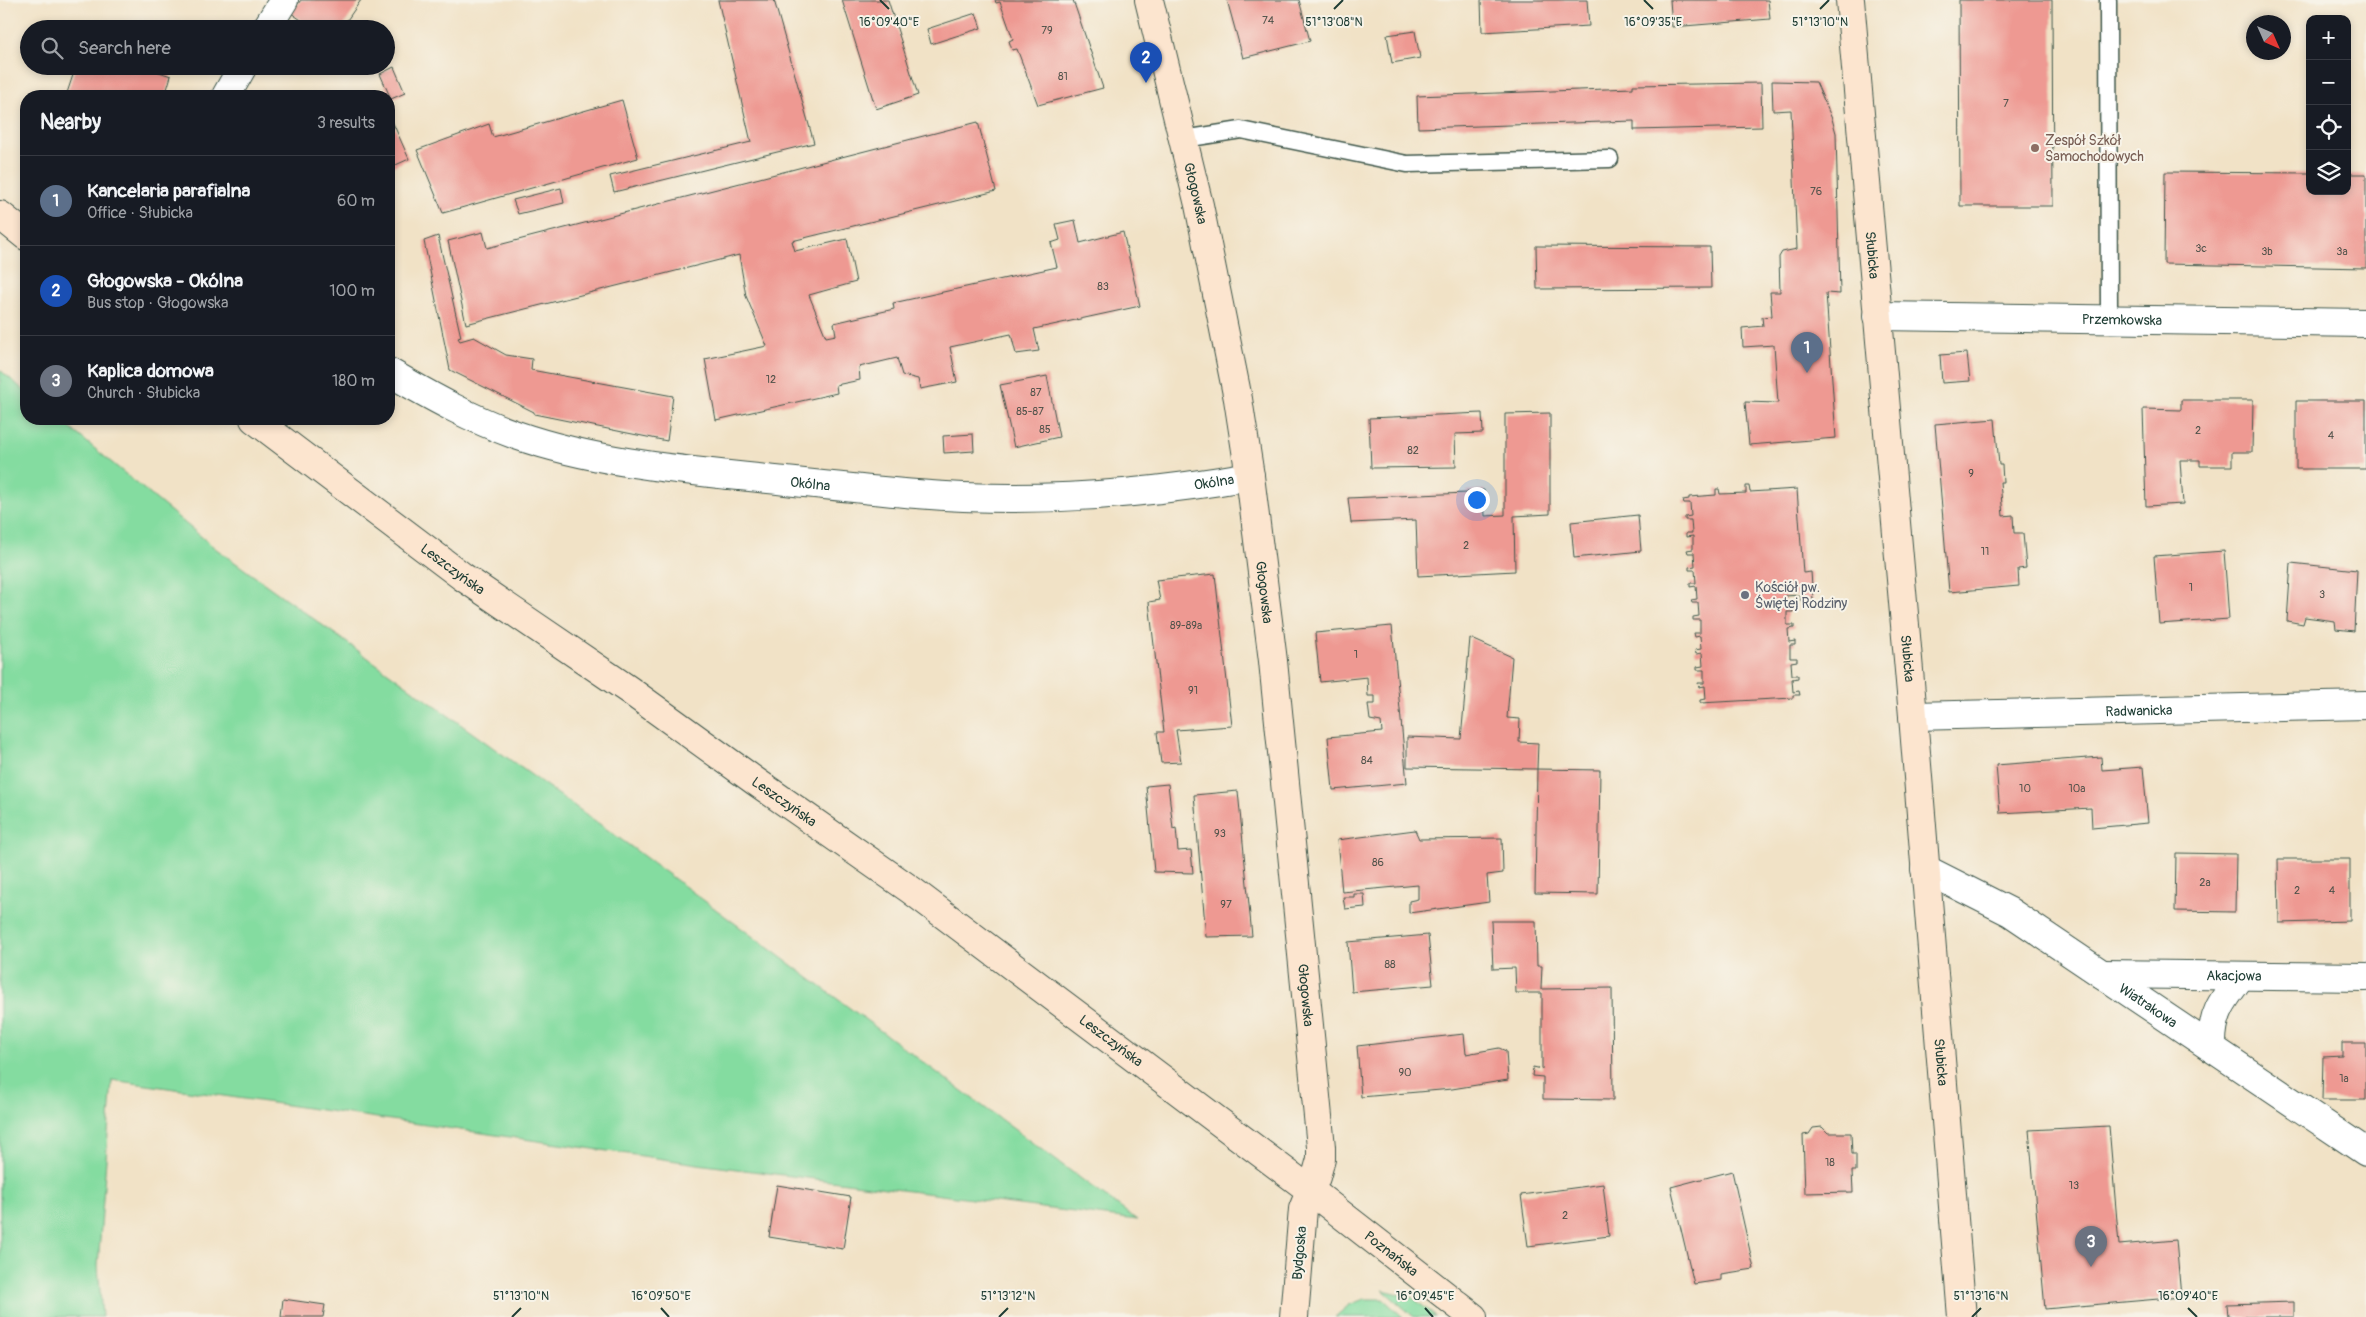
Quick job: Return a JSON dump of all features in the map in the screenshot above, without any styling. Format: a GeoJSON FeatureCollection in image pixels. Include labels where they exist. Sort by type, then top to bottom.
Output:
{"type":"FeatureCollection","features":[{"type":"Feature","properties":{"kind":"street"},"geometry":{"type":"LineString","coordinates":[[272,20],[284,0]]}},
{"type":"Feature","properties":{"kind":"street","name":"Głogowska"},"geometry":{"type":"LineString","coordinates":[[1149,0],[1184,139],[1224,326],[1250,476],[1273,661],[1320,1138],[1321,1160],[1310,1190]]}},
{"type":"Feature","properties":{"kind":"street","name":"Słubicka"},"geometry":{"type":"LineString","coordinates":[[1850,0],[1926,868],[1962,1317]]}},
{"type":"Feature","properties":{"kind":"street"},"geometry":{"type":"LineString","coordinates":[[229,90],[238,75]]}},
{"type":"Feature","properties":{"kind":"street"},"geometry":{"type":"LineString","coordinates":[[0,215],[20,231]]}},
{"type":"Feature","properties":{"kind":"street","name":"Przemkowska"},"geometry":{"type":"LineString","coordinates":[[1877,316],[2366,324]]}},
{"type":"Feature","properties":{"kind":"street","name":"Okólna"},"geometry":{"type":"LineString","coordinates":[[395,375],[463,413],[528,438],[606,458],[719,474],[917,494],[1014,498],[1134,493],[1250,476]]}},
{"type":"Feature","properties":{"kind":"street","name":"Leszczyńska"},"geometry":{"type":"LineString","coordinates":[[262,425],[462,577],[630,690],[755,782],[912,890],[1310,1190]]}},
{"type":"Feature","properties":{"kind":"street","name":"Radwanicka"},"geometry":{"type":"LineString","coordinates":[[1912,716],[2366,705]]}},
{"type":"Feature","properties":{"kind":"street","name":"Wiatrakowa"},"geometry":{"type":"LineString","coordinates":[[1926,868],[2010,912],[2366,1152]]}},
{"type":"Feature","properties":{"kind":"street","name":"Akacjowa"},"geometry":{"type":"LineString","coordinates":[[2102,974],[2366,977]]}},
{"type":"Feature","properties":{"kind":"street"},"geometry":{"type":"LineString","coordinates":[[2212,1048],[2215,1015],[2222,1000],[2240,976]]}},
{"type":"Feature","properties":{"kind":"street","name":"Bydgoska"},"geometry":{"type":"LineString","coordinates":[[1294,1317],[1303,1209],[1310,1190]]}},
{"type":"Feature","properties":{"kind":"street","name":"Poznańska"},"geometry":{"type":"LineString","coordinates":[[1310,1190],[1474,1317]]}},
{"type":"Feature","properties":{"kind":"lane"},"geometry":{"type":"LineString","coordinates":[[2108,0],[2109,319]]}},
{"type":"Feature","properties":{"kind":"lane"},"geometry":{"type":"LineString","coordinates":[[1184,139],[1240,130],[1407,164],[1610,159]]}},
{"type":"Feature","properties":{"kind":"green space"},"geometry":{"type":"Polygon","coordinates":[[[0,370],[20,387],[20,425],[66,425],[215,548],[626,843],[1137,1220],[705,1165],[112,1080],[98,1266],[102,1317],[0,1317],[0,370]]]}},
{"type":"Feature","properties":{"kind":"green space"},"geometry":{"type":"Polygon","coordinates":[[[1383,1290],[1412,1297],[1436,1317],[1414,1317],[1383,1290]]]}},
{"type":"Feature","properties":{"kind":"green space"},"geometry":{"type":"Polygon","coordinates":[[[1364,1299],[1383,1299],[1403,1317],[1335,1317],[1349,1305],[1364,1299]]]}},
{"type":"Feature","properties":{"kind":"building"},"geometry":{"type":"Polygon","coordinates":[[[301,0],[361,0],[347,20],[301,20],[291,13],[301,0]]]}},
{"type":"Feature","properties":{"kind":"building"},"geometry":{"type":"Polygon","coordinates":[[[718,0],[774,0],[814,143],[614,192],[610,176],[751,142],[718,0]]]}},
{"type":"Feature","properties":{"kind":"building"},"geometry":{"type":"Polygon","coordinates":[[[842,0],[888,0],[918,95],[876,109],[842,0]]]}},
{"type":"Feature","properties":{"kind":"building"},"geometry":{"type":"Polygon","coordinates":[[[995,0],[1073,0],[1103,88],[1038,105],[1017,49],[1012,50],[1009,41],[1013,39],[1000,2],[996,3],[995,0]]]}},
{"type":"Feature","properties":{"kind":"building"},"geometry":{"type":"Polygon","coordinates":[[[1227,0],[1299,0],[1310,41],[1243,58],[1227,0]]]}},
{"type":"Feature","properties":{"kind":"building"},"geometry":{"type":"Polygon","coordinates":[[[1481,0],[1587,0],[1589,26],[1482,32],[1481,0]]]}},
{"type":"Feature","properties":{"kind":"building"},"geometry":{"type":"Polygon","coordinates":[[[1670,0],[1768,0],[1770,19],[1672,27],[1670,0]]]}},
{"type":"Feature","properties":{"kind":"building"},"geometry":{"type":"Polygon","coordinates":[[[1959,0],[2052,0],[2053,206],[1960,206],[1959,0]]]}},
{"type":"Feature","properties":{"kind":"building"},"geometry":{"type":"Polygon","coordinates":[[[976,13],[981,28],[931,44],[927,29],[976,13]]]}},
{"type":"Feature","properties":{"kind":"building"},"geometry":{"type":"Polygon","coordinates":[[[1415,31],[1420,58],[1392,63],[1387,35],[1415,31]]]}},
{"type":"Feature","properties":{"kind":"building"},"geometry":{"type":"Polygon","coordinates":[[[395,69],[405,93],[395,97],[395,90],[387,90],[380,75],[395,75],[395,69]]]}},
{"type":"Feature","properties":{"kind":"building"},"geometry":{"type":"Polygon","coordinates":[[[73,75],[171,76],[167,90],[68,90],[73,75]]]}},
{"type":"Feature","properties":{"kind":"building"},"geometry":{"type":"Polygon","coordinates":[[[1772,81],[1816,82],[1836,133],[1840,294],[1826,293],[1836,438],[1749,445],[1745,402],[1778,403],[1774,345],[1743,347],[1742,328],[1763,326],[1762,317],[1772,316],[1770,292],[1780,292],[1779,257],[1782,252],[1797,249],[1791,110],[1773,111],[1772,81]]]}},
{"type":"Feature","properties":{"kind":"building"},"geometry":{"type":"Polygon","coordinates":[[[1761,83],[1762,127],[1634,130],[1634,121],[1418,128],[1417,96],[1633,88],[1633,85],[1761,83]]]}},
{"type":"Feature","properties":{"kind":"building"},"geometry":{"type":"Polygon","coordinates":[[[622,100],[638,158],[443,213],[417,150],[489,124],[493,137],[622,100]]]}},
{"type":"Feature","properties":{"kind":"building"},"geometry":{"type":"Polygon","coordinates":[[[978,122],[996,191],[792,241],[795,251],[847,239],[856,282],[809,295],[826,337],[836,335],[834,323],[894,309],[893,303],[1057,267],[1051,243],[1060,240],[1056,224],[1075,220],[1080,243],[1123,232],[1140,306],[1034,329],[1039,351],[1016,354],[1011,334],[950,347],[957,382],[920,389],[918,379],[902,375],[897,358],[859,367],[860,380],[836,385],[837,393],[716,420],[705,359],[767,346],[746,296],[739,255],[466,324],[448,241],[483,232],[487,248],[978,122]]]}},
{"type":"Feature","properties":{"kind":"building"},"geometry":{"type":"Polygon","coordinates":[[[395,128],[409,159],[395,165],[395,128]]]}},
{"type":"Feature","properties":{"kind":"building"},"geometry":{"type":"Polygon","coordinates":[[[2165,172],[2306,173],[2306,195],[2351,195],[2351,174],[2366,174],[2366,268],[2164,264],[2165,172]]]}},
{"type":"Feature","properties":{"kind":"building"},"geometry":{"type":"Polygon","coordinates":[[[561,188],[564,203],[518,214],[513,200],[561,188]]]}},
{"type":"Feature","properties":{"kind":"building"},"geometry":{"type":"Polygon","coordinates":[[[438,236],[461,337],[458,338],[460,341],[474,337],[506,355],[532,359],[531,370],[673,396],[667,441],[534,414],[534,412],[450,370],[424,241],[438,236]]]}},
{"type":"Feature","properties":{"kind":"building"},"geometry":{"type":"Polygon","coordinates":[[[1536,246],[1710,247],[1711,288],[1537,289],[1536,246]]]}},
{"type":"Feature","properties":{"kind":"building"},"geometry":{"type":"Polygon","coordinates":[[[1967,353],[1970,381],[1942,383],[1940,355],[1967,353]]]}},
{"type":"Feature","properties":{"kind":"building"},"geometry":{"type":"Polygon","coordinates":[[[1047,376],[1059,437],[1014,447],[1000,385],[1047,376]]]}},
{"type":"Feature","properties":{"kind":"building"},"geometry":{"type":"Polygon","coordinates":[[[2181,400],[2253,400],[2252,452],[2232,452],[2232,466],[2200,466],[2200,460],[2180,460],[2183,504],[2146,506],[2143,409],[2181,410],[2181,400]]]}},
{"type":"Feature","properties":{"kind":"building"},"geometry":{"type":"Polygon","coordinates":[[[2296,401],[2366,401],[2366,469],[2296,469],[2296,401]]]}},
{"type":"Feature","properties":{"kind":"building"},"geometry":{"type":"Polygon","coordinates":[[[1482,413],[1483,433],[1455,434],[1456,467],[1371,468],[1369,418],[1482,413]]]}},
{"type":"Feature","properties":{"kind":"building"},"geometry":{"type":"Polygon","coordinates":[[[1550,413],[1550,514],[1514,516],[1515,571],[1418,576],[1416,520],[1351,523],[1348,498],[1467,493],[1467,491],[1484,490],[1485,516],[1505,515],[1505,414],[1550,413]]]}},
{"type":"Feature","properties":{"kind":"building"},"geometry":{"type":"Polygon","coordinates":[[[1995,419],[1999,465],[2002,465],[2003,482],[2000,482],[2003,516],[2013,515],[2014,533],[2023,533],[2026,568],[2018,569],[2019,586],[1949,592],[1935,424],[1995,419]]]}},
{"type":"Feature","properties":{"kind":"building"},"geometry":{"type":"Polygon","coordinates":[[[973,434],[974,451],[944,453],[943,436],[973,434]]]}},
{"type":"Feature","properties":{"kind":"building","name":"Kościół pw. Świętej Rodziny"},"geometry":{"type":"Polygon","coordinates":[[[1746,486],[1749,486],[1750,492],[1797,489],[1803,573],[1811,572],[1813,600],[1801,601],[1800,595],[1785,596],[1786,608],[1793,608],[1793,612],[1787,612],[1787,625],[1794,625],[1794,628],[1788,629],[1789,642],[1795,641],[1795,645],[1790,645],[1790,658],[1797,658],[1797,661],[1791,662],[1792,675],[1798,675],[1798,678],[1792,679],[1793,692],[1799,691],[1800,695],[1793,695],[1793,698],[1700,703],[1700,700],[1706,699],[1705,686],[1699,687],[1698,683],[1704,683],[1704,670],[1697,670],[1697,667],[1703,666],[1702,653],[1696,654],[1695,650],[1701,649],[1700,636],[1695,637],[1694,633],[1700,633],[1700,620],[1693,620],[1693,617],[1699,616],[1698,603],[1692,603],[1691,600],[1697,599],[1696,586],[1690,587],[1690,583],[1696,583],[1695,570],[1689,570],[1689,567],[1695,566],[1694,553],[1688,553],[1687,550],[1693,549],[1693,536],[1686,537],[1686,533],[1692,533],[1691,520],[1685,520],[1685,517],[1691,516],[1690,503],[1684,503],[1683,500],[1689,499],[1689,497],[1716,495],[1716,489],[1719,489],[1720,494],[1746,493],[1746,486]]]}},
{"type":"Feature","properties":{"kind":"building"},"geometry":{"type":"Polygon","coordinates":[[[1638,515],[1641,551],[1574,558],[1571,522],[1638,515]]]}},
{"type":"Feature","properties":{"kind":"building"},"geometry":{"type":"Polygon","coordinates":[[[2224,551],[2229,619],[2159,624],[2154,556],[2224,551]]]}},
{"type":"Feature","properties":{"kind":"building"},"geometry":{"type":"Polygon","coordinates":[[[2291,563],[2357,570],[2354,631],[2336,629],[2335,621],[2305,617],[2303,624],[2287,621],[2291,563]]]}},
{"type":"Feature","properties":{"kind":"building"},"geometry":{"type":"Polygon","coordinates":[[[1215,574],[1232,726],[1176,730],[1181,762],[1161,763],[1157,732],[1164,732],[1149,602],[1160,600],[1156,580],[1215,574]]]}},
{"type":"Feature","properties":{"kind":"building"},"geometry":{"type":"Polygon","coordinates":[[[1392,626],[1407,783],[1333,790],[1328,737],[1382,732],[1381,722],[1370,720],[1368,704],[1375,704],[1375,696],[1368,696],[1367,677],[1320,682],[1315,633],[1392,626]]]}},
{"type":"Feature","properties":{"kind":"building"},"geometry":{"type":"Polygon","coordinates":[[[1470,638],[1512,657],[1507,718],[1520,719],[1519,742],[1538,743],[1537,769],[1407,767],[1407,737],[1461,739],[1470,638]]]}},
{"type":"Feature","properties":{"kind":"building"},"geometry":{"type":"Polygon","coordinates":[[[2101,757],[2102,770],[2143,767],[2148,823],[2092,828],[2091,808],[2000,813],[1996,765],[2101,757]]]}},
{"type":"Feature","properties":{"kind":"building"},"geometry":{"type":"Polygon","coordinates":[[[1537,769],[1600,770],[1598,894],[1535,893],[1537,769]]]}},
{"type":"Feature","properties":{"kind":"building"},"geometry":{"type":"Polygon","coordinates":[[[1168,784],[1173,829],[1176,828],[1178,851],[1191,850],[1193,873],[1154,872],[1146,786],[1168,784]]]}},
{"type":"Feature","properties":{"kind":"building"},"geometry":{"type":"Polygon","coordinates":[[[1238,791],[1252,936],[1206,937],[1194,795],[1238,791]]]}},
{"type":"Feature","properties":{"kind":"building"},"geometry":{"type":"Polygon","coordinates":[[[1415,830],[1419,839],[1502,838],[1503,873],[1487,875],[1489,902],[1409,913],[1409,901],[1418,899],[1418,885],[1342,892],[1337,840],[1415,830]]]}},
{"type":"Feature","properties":{"kind":"building"},"geometry":{"type":"Polygon","coordinates":[[[2176,853],[2236,854],[2235,912],[2175,911],[2176,853]]]}},
{"type":"Feature","properties":{"kind":"building"},"geometry":{"type":"Polygon","coordinates":[[[2278,859],[2350,859],[2350,921],[2279,923],[2278,859]]]}},
{"type":"Feature","properties":{"kind":"building"},"geometry":{"type":"Polygon","coordinates":[[[1354,894],[1364,894],[1365,907],[1345,909],[1343,897],[1354,897],[1354,894]]]}},
{"type":"Feature","properties":{"kind":"building"},"geometry":{"type":"Polygon","coordinates":[[[1491,921],[1536,921],[1537,966],[1542,966],[1541,989],[1612,988],[1613,1100],[1543,1099],[1543,1077],[1532,1076],[1533,1067],[1542,1069],[1542,993],[1516,993],[1515,968],[1493,969],[1491,921]]]}},
{"type":"Feature","properties":{"kind":"building"},"geometry":{"type":"Polygon","coordinates":[[[1428,935],[1433,985],[1352,992],[1348,942],[1428,935]]]}},
{"type":"Feature","properties":{"kind":"building"},"geometry":{"type":"Polygon","coordinates":[[[1464,1034],[1466,1054],[1499,1048],[1506,1051],[1508,1080],[1452,1089],[1361,1097],[1357,1046],[1464,1034]]]}},
{"type":"Feature","properties":{"kind":"building"},"geometry":{"type":"Polygon","coordinates":[[[2342,1043],[2366,1043],[2366,1100],[2322,1100],[2323,1057],[2342,1056],[2342,1043]]]}},
{"type":"Feature","properties":{"kind":"building"},"geometry":{"type":"Polygon","coordinates":[[[2109,1126],[2119,1245],[2176,1240],[2181,1297],[2045,1309],[2029,1130],[2109,1126]]]}},
{"type":"Feature","properties":{"kind":"building"},"geometry":{"type":"Polygon","coordinates":[[[1822,1127],[1828,1133],[1851,1133],[1852,1154],[1856,1154],[1856,1171],[1852,1171],[1853,1192],[1805,1193],[1803,1135],[1809,1134],[1813,1128],[1822,1127]]]}},
{"type":"Feature","properties":{"kind":"building"},"geometry":{"type":"Polygon","coordinates":[[[1732,1171],[1754,1269],[1721,1274],[1721,1280],[1694,1284],[1671,1187],[1732,1171]]]}},
{"type":"Feature","properties":{"kind":"building"},"geometry":{"type":"Polygon","coordinates":[[[1603,1184],[1609,1236],[1528,1246],[1521,1195],[1603,1184]]]}},
{"type":"Feature","properties":{"kind":"building"},"geometry":{"type":"Polygon","coordinates":[[[777,1185],[851,1197],[843,1249],[769,1237],[777,1185]]]}},
{"type":"Feature","properties":{"kind":"building"},"geometry":{"type":"Polygon","coordinates":[[[283,1299],[325,1305],[323,1317],[281,1317],[283,1299]]]}},
{"type":"Feature","properties":{"kind":"building"},"geometry":{"type":"Polygon","coordinates":[[[2294,1302],[2294,1317],[2228,1317],[2227,1304],[2294,1302]]]}},
{"type":"Feature","properties":{"kind":"place","name":"Głogowska - Okólna"},"geometry":{"type":"Point","coordinates":[1146,83]}},
{"type":"Feature","properties":{"kind":"place","name":"Zespół Szkół Samochodowych"},"geometry":{"type":"Point","coordinates":[2035,148]}},
{"type":"Feature","properties":{"kind":"place","name":"Kancelaria parafialna"},"geometry":{"type":"Point","coordinates":[1807,373]}},
{"type":"Feature","properties":{"kind":"place","name":"Kościół pw. Świętej Rodziny"},"geometry":{"type":"Point","coordinates":[1745,595]}},
{"type":"Feature","properties":{"kind":"place","name":"Kaplica domowa"},"geometry":{"type":"Point","coordinates":[2091,1267]}}]}
